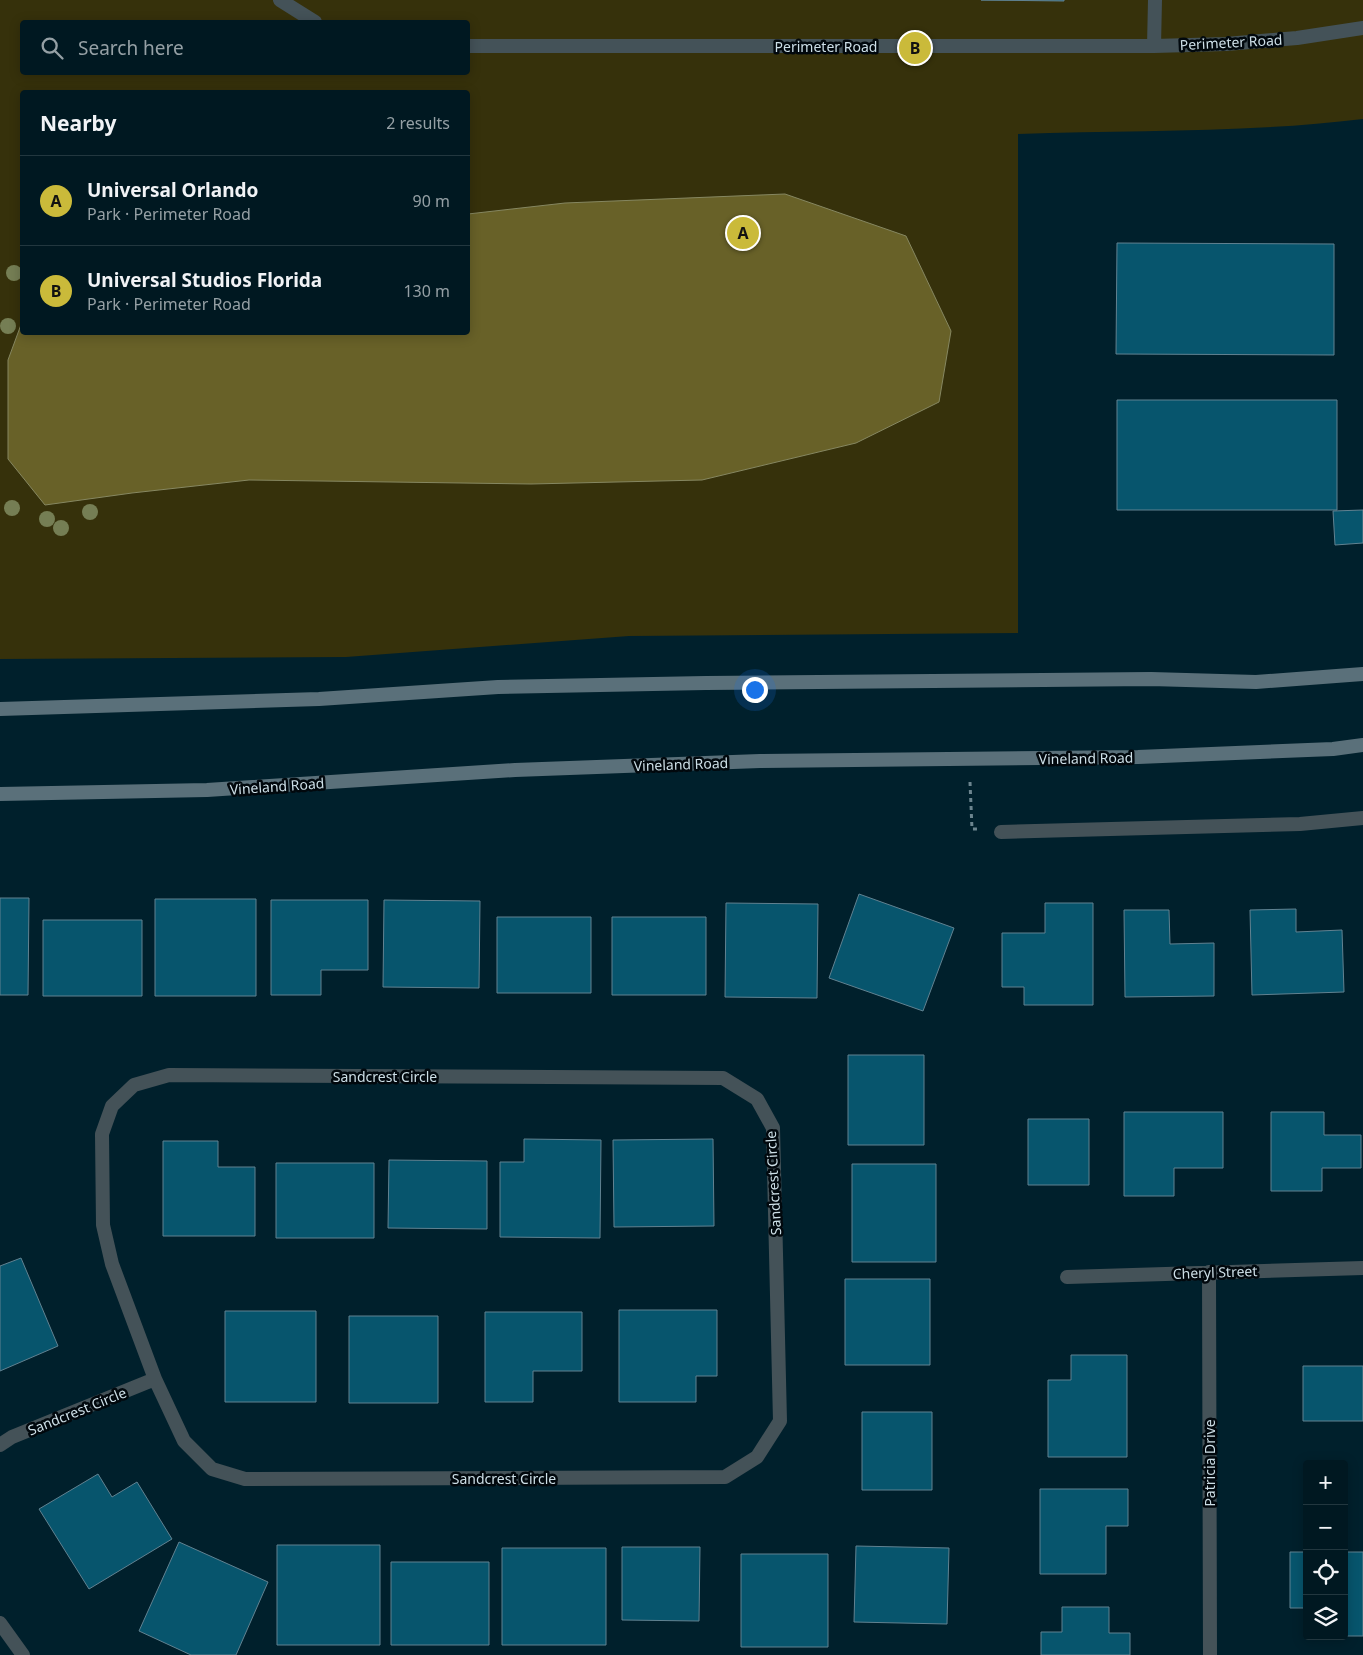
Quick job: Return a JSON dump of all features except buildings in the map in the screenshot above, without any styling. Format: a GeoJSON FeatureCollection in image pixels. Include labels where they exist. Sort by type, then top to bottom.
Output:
{"type":"FeatureCollection","features":[{"type":"Feature","properties":{"kind":"main road"},"geometry":{"type":"LineString","coordinates":[[0,709],[319,699],[498,687],[1131,679],[1256,682],[1363,674]]}},
{"type":"Feature","properties":{"kind":"main road","name":"Vineland Road"},"geometry":{"type":"LineString","coordinates":[[0,794],[207,790],[535,769],[760,761],[1138,757],[1333,749],[1363,745]]}},
{"type":"Feature","properties":{"kind":"street"},"geometry":{"type":"LineString","coordinates":[[280,0],[312,20]]}},
{"type":"Feature","properties":{"kind":"street"},"geometry":{"type":"LineString","coordinates":[[1154,46],[1155,0]]}},
{"type":"Feature","properties":{"kind":"street","name":"Perimeter Road"},"geometry":{"type":"LineString","coordinates":[[470,46],[1154,46],[1226,44],[1297,38],[1363,28]]}},
{"type":"Feature","properties":{"kind":"street"},"geometry":{"type":"LineString","coordinates":[[1001,832],[1300,824],[1363,818]]}},
{"type":"Feature","properties":{"kind":"street","name":"Sandcrest Circle"},"geometry":{"type":"LineString","coordinates":[[169,1075],[723,1078],[757,1099],[773,1128],[780,1421],[757,1457],[725,1478],[245,1479],[212,1469],[184,1441],[155,1379],[112,1264],[103,1225],[102,1134],[112,1106],[134,1085],[169,1075]]}},
{"type":"Feature","properties":{"kind":"street","name":"Cheryl Street"},"geometry":{"type":"LineString","coordinates":[[1066,1277],[1363,1268]]}},
{"type":"Feature","properties":{"kind":"street","name":"Patricia Drive"},"geometry":{"type":"LineString","coordinates":[[1209,1272],[1210,1655]]}},
{"type":"Feature","properties":{"kind":"street","name":"Sandcrest Circle"},"geometry":{"type":"LineString","coordinates":[[0,1445],[12,1437],[155,1379]]}},
{"type":"Feature","properties":{"kind":"street"},"geometry":{"type":"LineString","coordinates":[[0,1623],[23,1655]]}},
{"type":"Feature","properties":{"kind":"path"},"geometry":{"type":"LineString","coordinates":[[970,759],[972,828],[1001,832]]}},
{"type":"Feature","properties":{"kind":"shaded area"},"geometry":{"type":"Polygon","coordinates":[[[0,0],[1363,0],[1363,119],[1320,124],[1234,129],[1018,134],[1018,633],[629,636],[346,657],[0,659],[0,0]]]}},
{"type":"Feature","properties":{"kind":"shaded area"},"geometry":{"type":"Polygon","coordinates":[[[785,194],[906,236],[951,331],[939,402],[856,443],[702,480],[531,484],[249,480],[45,505],[8,459],[8,360],[20,327],[20,335],[470,335],[470,214],[565,203],[785,194]]]}},
{"type":"Feature","properties":{"kind":"place","name":"Universal Studios Florida"},"geometry":{"type":"Point","coordinates":[915,48]}},
{"type":"Feature","properties":{"kind":"place","name":"Universal Orlando"},"geometry":{"type":"Point","coordinates":[743,233]}}]}
